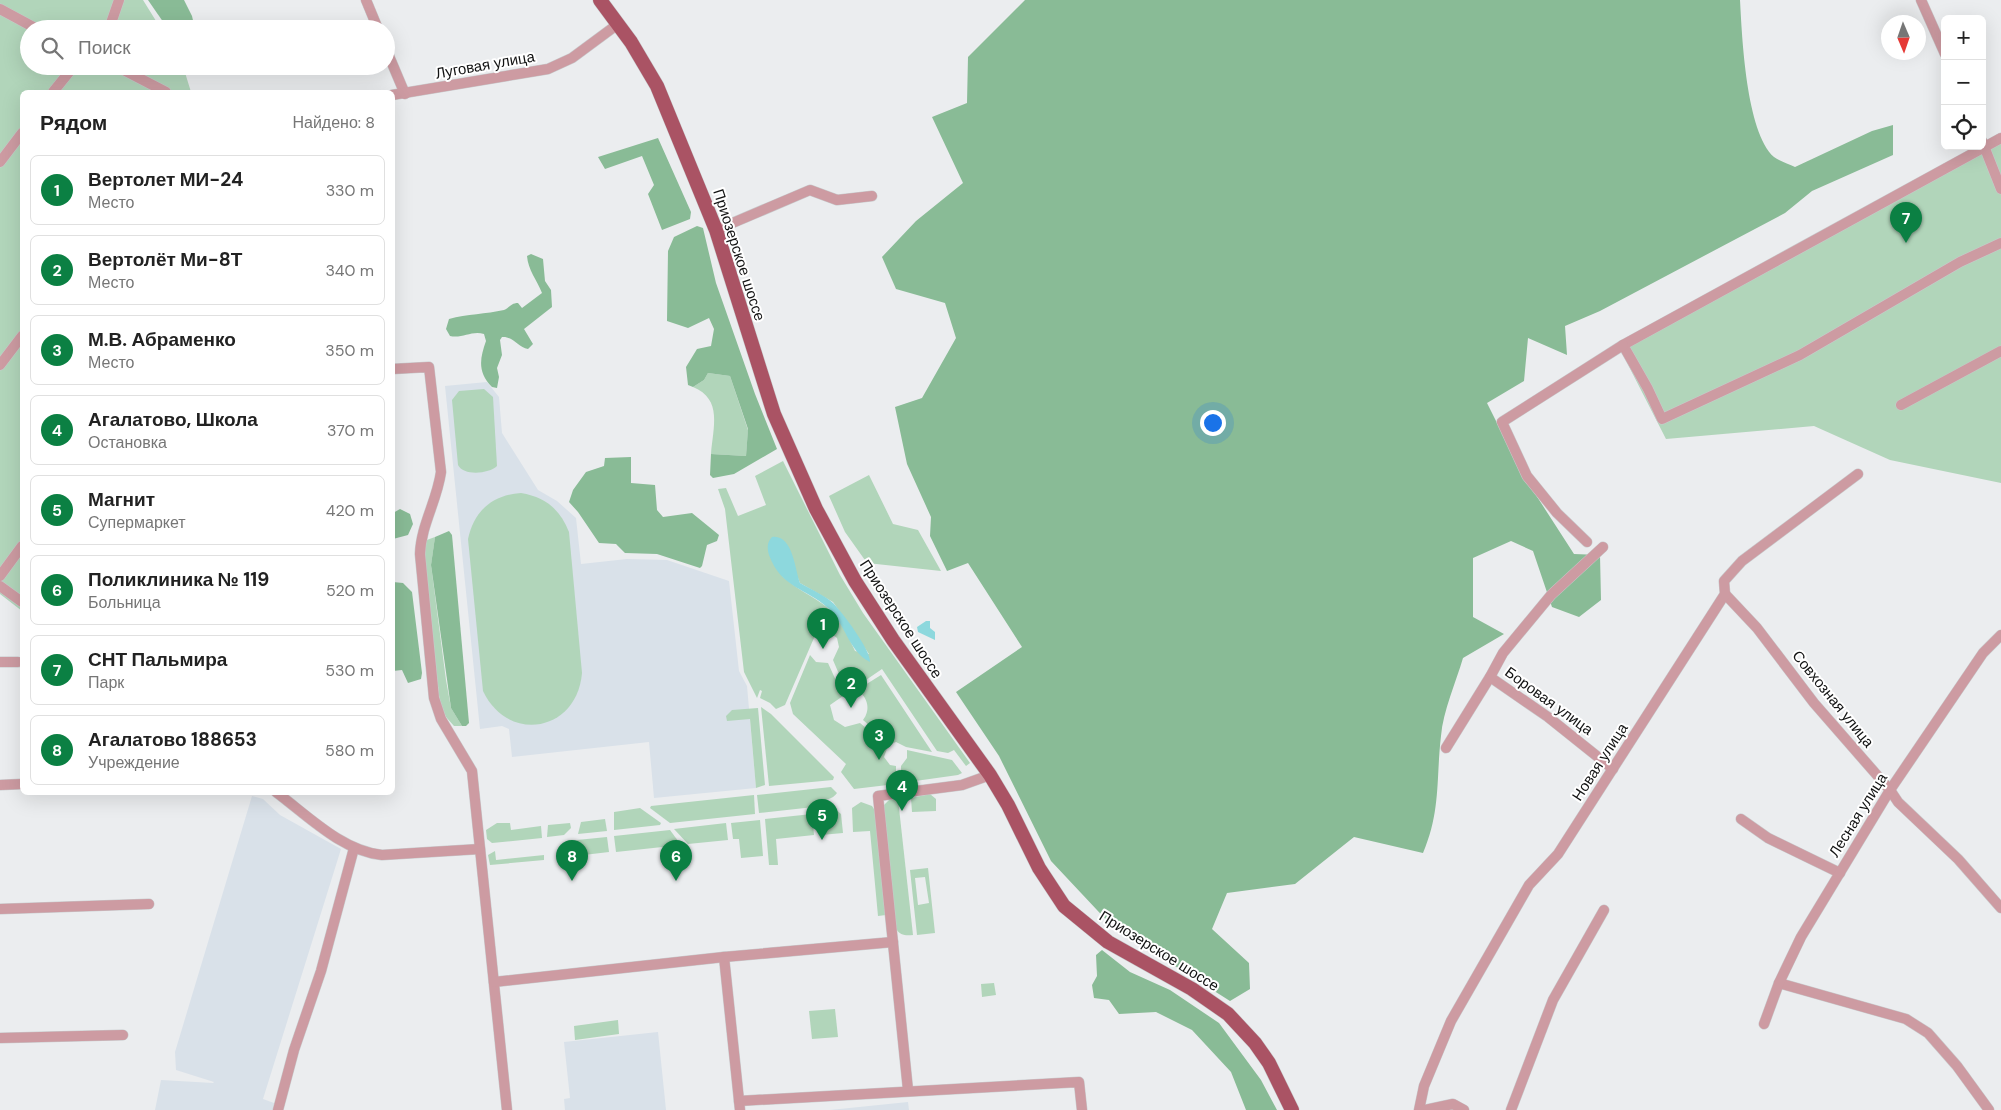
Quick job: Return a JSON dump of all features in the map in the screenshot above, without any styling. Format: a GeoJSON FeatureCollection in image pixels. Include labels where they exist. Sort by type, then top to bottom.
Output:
{"type":"FeatureCollection","features":[{"type":"Feature","properties":{"kind":"main road","name":"Приозерское шоссе"},"geometry":{"type":"LineString","coordinates":[[600,0],[624,32],[657,86],[716,230],[774,414],[816,508],[855,581],[892,640],[990,775],[1008,805],[1039,868],[1064,906],[1108,942],[1192,989],[1228,1014],[1255,1043],[1269,1062],[1292,1110]]}},
{"type":"Feature","properties":{"kind":"street"},"geometry":{"type":"LineString","coordinates":[[112,20],[120,0]]}},
{"type":"Feature","properties":{"kind":"street"},"geometry":{"type":"LineString","coordinates":[[366,0],[374,20]]}},
{"type":"Feature","properties":{"kind":"street"},"geometry":{"type":"LineString","coordinates":[[1921,0],[1941,45]]}},
{"type":"Feature","properties":{"kind":"street"},"geometry":{"type":"LineString","coordinates":[[0,9],[20,20]]}},
{"type":"Feature","properties":{"kind":"street","name":"Луговая улица"},"geometry":{"type":"LineString","coordinates":[[395,96],[548,69],[624,32]]}},
{"type":"Feature","properties":{"kind":"street"},"geometry":{"type":"LineString","coordinates":[[395,70],[405,94]]}},
{"type":"Feature","properties":{"kind":"street"},"geometry":{"type":"LineString","coordinates":[[55,90],[67,75]]}},
{"type":"Feature","properties":{"kind":"street"},"geometry":{"type":"LineString","coordinates":[[133,75],[162,90]]}},
{"type":"Feature","properties":{"kind":"street"},"geometry":{"type":"LineString","coordinates":[[0,162],[20,136]]}},
{"type":"Feature","properties":{"kind":"street"},"geometry":{"type":"LineString","coordinates":[[1986,142],[2001,138]]}},
{"type":"Feature","properties":{"kind":"street"},"geometry":{"type":"LineString","coordinates":[[1986,148],[2001,189]]}},
{"type":"Feature","properties":{"kind":"street"},"geometry":{"type":"LineString","coordinates":[[1587,542],[1557,513],[1527,476],[1502,422],[1623,345],[1971,150]]}},
{"type":"Feature","properties":{"kind":"street"},"geometry":{"type":"LineString","coordinates":[[716,230],[810,190],[837,200],[872,196]]}},
{"type":"Feature","properties":{"kind":"street"},"geometry":{"type":"LineString","coordinates":[[1623,345],[1648,389],[1662,419],[1800,355],[1960,262],[2001,243]]}},
{"type":"Feature","properties":{"kind":"street"},"geometry":{"type":"LineString","coordinates":[[0,365],[20,339]]}},
{"type":"Feature","properties":{"kind":"street"},"geometry":{"type":"LineString","coordinates":[[1902,405],[2001,351]]}},
{"type":"Feature","properties":{"kind":"street"},"geometry":{"type":"LineString","coordinates":[[395,369],[429,367],[441,472],[439,487],[420,538],[420,554],[434,698],[442,719],[472,771],[507,1110]]}},
{"type":"Feature","properties":{"kind":"street","name":"Новая улица"},"geometry":{"type":"LineString","coordinates":[[1419,1110],[1424,1086],[1451,1021],[1529,885],[1558,854],[1613,769],[1725,594],[1724,582],[1742,561],[1858,474]]}},
{"type":"Feature","properties":{"kind":"street","name":"Боровая улица"},"geometry":{"type":"LineString","coordinates":[[1446,748],[1503,653],[1550,595],[1603,547]]}},
{"type":"Feature","properties":{"kind":"street"},"geometry":{"type":"LineString","coordinates":[[0,576],[20,549]]}},
{"type":"Feature","properties":{"kind":"street"},"geometry":{"type":"LineString","coordinates":[[0,586],[20,601]]}},
{"type":"Feature","properties":{"kind":"street","name":"Совхозная улица"},"geometry":{"type":"LineString","coordinates":[[1725,594],[1758,628],[1814,704],[1890,790],[1898,802],[1958,859],[2001,908]]}},
{"type":"Feature","properties":{"kind":"street","name":"Лесная улица"},"geometry":{"type":"LineString","coordinates":[[1764,1024],[1779,983],[1801,937],[1890,790],[1983,653],[2001,636]]}},
{"type":"Feature","properties":{"kind":"street"},"geometry":{"type":"LineString","coordinates":[[0,662],[18,662]]}},
{"type":"Feature","properties":{"kind":"street","name":"Боровая улица"},"geometry":{"type":"LineString","coordinates":[[1490,677],[1548,716],[1613,769]]}},
{"type":"Feature","properties":{"kind":"street"},"geometry":{"type":"LineString","coordinates":[[908,1090],[878,796],[962,785],[990,775]]}},
{"type":"Feature","properties":{"kind":"street"},"geometry":{"type":"LineString","coordinates":[[0,784],[20,784]]}},
{"type":"Feature","properties":{"kind":"street"},"geometry":{"type":"LineString","coordinates":[[280,795],[354,848],[367,854],[382,855],[480,849]]}},
{"type":"Feature","properties":{"kind":"street"},"geometry":{"type":"LineString","coordinates":[[1740,819],[1768,838],[1840,873]]}},
{"type":"Feature","properties":{"kind":"street"},"geometry":{"type":"LineString","coordinates":[[278,1110],[294,1050],[321,972],[354,848]]}},
{"type":"Feature","properties":{"kind":"street"},"geometry":{"type":"LineString","coordinates":[[0,909],[150,904]]}},
{"type":"Feature","properties":{"kind":"street"},"geometry":{"type":"LineString","coordinates":[[1511,1110],[1553,1000],[1604,910]]}},
{"type":"Feature","properties":{"kind":"street"},"geometry":{"type":"LineString","coordinates":[[494,982],[724,957],[893,942]]}},
{"type":"Feature","properties":{"kind":"street"},"geometry":{"type":"LineString","coordinates":[[724,957],[740,1106],[908,1090],[1080,1082],[1082,1110]]}},
{"type":"Feature","properties":{"kind":"street"},"geometry":{"type":"LineString","coordinates":[[1779,983],[1906,1019],[1928,1033],[1958,1066],[1989,1110]]}},
{"type":"Feature","properties":{"kind":"street"},"geometry":{"type":"LineString","coordinates":[[0,1038],[123,1035]]}},
{"type":"Feature","properties":{"kind":"street"},"geometry":{"type":"LineString","coordinates":[[1425,1110],[1453,1104],[1464,1110]]}},
{"type":"Feature","properties":{"kind":"shaded area"},"geometry":{"type":"Polygon","coordinates":[[[487,382],[499,397],[502,433],[538,490],[557,501],[576,518],[581,564],[627,559],[667,560],[729,581],[739,671],[747,686],[756,788],[654,798],[649,742],[512,757],[509,729],[502,726],[480,729],[445,386],[487,382]]]}},
{"type":"Feature","properties":{"kind":"shaded area"},"geometry":{"type":"Polygon","coordinates":[[[252,796],[263,799],[280,815],[341,849],[263,1099],[274,1103],[273,1110],[155,1110],[161,1080],[214,1082],[176,1070],[175,1052],[252,796]]]}},
{"type":"Feature","properties":{"kind":"shaded area"},"geometry":{"type":"Polygon","coordinates":[[[658,1032],[666,1110],[565,1110],[564,1099],[570,1098],[564,1042],[658,1032]]]}},
{"type":"Feature","properties":{"kind":"shaded area"},"geometry":{"type":"Polygon","coordinates":[[[908,1102],[909,1110],[830,1110],[908,1102]]]}},
{"type":"Feature","properties":{"kind":"green space"},"geometry":{"type":"Polygon","coordinates":[[[0,0],[143,0],[155,20],[20,20],[20,75],[186,75],[190,90],[20,90],[20,609],[0,594],[0,0]]]}},
{"type":"Feature","properties":{"kind":"green space"},"geometry":{"type":"Polygon","coordinates":[[[148,0],[184,0],[193,20],[162,20],[148,0]]]}},
{"type":"Feature","properties":{"kind":"green space"},"geometry":{"type":"Polygon","coordinates":[[[1025,0],[1740,0],[1744,59],[1751,106],[1765,145],[1774,157],[1795,167],[1872,131],[1893,125],[1893,155],[1812,191],[1785,213],[1600,311],[1565,326],[1567,355],[1528,338],[1524,381],[1487,403],[1523,475],[1574,554],[1600,555],[1601,600],[1579,617],[1552,607],[1533,551],[1511,541],[1473,558],[1473,617],[1504,634],[1463,658],[1442,726],[1433,823],[1423,853],[1354,837],[1295,884],[1227,893],[1212,929],[1249,963],[1250,989],[1230,1001],[1112,926],[1051,861],[999,756],[956,692],[1022,647],[968,563],[947,571],[930,536],[931,517],[907,464],[895,407],[922,398],[956,338],[945,303],[896,289],[882,257],[916,221],[963,183],[932,117],[967,103],[968,57],[1025,0]]]}},
{"type":"Feature","properties":{"kind":"green space"},"geometry":{"type":"Polygon","coordinates":[[[658,138],[691,212],[690,219],[662,230],[648,194],[654,185],[642,156],[605,169],[598,157],[658,138]]]}},
{"type":"Feature","properties":{"kind":"green space"},"geometry":{"type":"Polygon","coordinates":[[[2001,141],[2001,483],[1890,460],[1814,426],[1666,439],[1619,347],[2001,141]]]}},
{"type":"Feature","properties":{"kind":"green space"},"geometry":{"type":"Polygon","coordinates":[[[697,226],[703,228],[716,283],[755,394],[777,449],[734,474],[713,478],[710,475],[711,454],[746,456],[748,429],[730,376],[708,373],[704,380],[693,387],[688,385],[686,367],[697,349],[711,346],[714,329],[709,318],[688,328],[667,321],[668,251],[674,237],[697,226]]]}},
{"type":"Feature","properties":{"kind":"green space"},"geometry":{"type":"Polygon","coordinates":[[[531,254],[543,259],[545,281],[551,290],[552,307],[524,329],[533,344],[528,349],[509,338],[502,337],[500,340],[502,355],[497,368],[499,377],[497,388],[492,387],[484,376],[481,365],[486,341],[484,334],[475,333],[454,337],[450,336],[446,329],[449,319],[504,310],[516,303],[522,308],[542,293],[529,266],[527,256],[531,254]]]}},
{"type":"Feature","properties":{"kind":"green space"},"geometry":{"type":"Polygon","coordinates":[[[708,373],[730,376],[748,430],[746,456],[711,454],[714,425],[712,407],[709,399],[693,387],[704,380],[708,373]]]}},
{"type":"Feature","properties":{"kind":"green space"},"geometry":{"type":"Polygon","coordinates":[[[484,389],[493,397],[497,466],[488,471],[476,473],[465,471],[458,465],[452,400],[459,391],[484,389]]]}},
{"type":"Feature","properties":{"kind":"green space"},"geometry":{"type":"Polygon","coordinates":[[[631,457],[631,483],[655,485],[657,510],[663,517],[692,513],[719,535],[717,541],[707,545],[700,568],[657,554],[625,553],[616,544],[599,543],[569,502],[573,490],[586,472],[604,466],[605,458],[631,457]]]}},
{"type":"Feature","properties":{"kind":"green space"},"geometry":{"type":"Polygon","coordinates":[[[783,461],[840,575],[863,613],[970,763],[966,766],[954,750],[948,753],[937,751],[882,669],[847,693],[833,660],[839,647],[837,638],[826,630],[817,631],[785,705],[776,709],[770,703],[760,698],[762,691],[760,690],[757,698],[744,672],[725,509],[718,489],[726,488],[738,516],[766,505],[755,476],[783,461]],[[782,576],[832,612],[855,651],[869,654],[833,602],[800,583],[798,578],[782,576]]]}},
{"type":"Feature","properties":{"kind":"green space"},"geometry":{"type":"Polygon","coordinates":[[[869,475],[893,524],[918,530],[941,571],[867,563],[845,532],[829,496],[869,475]]]}},
{"type":"Feature","properties":{"kind":"green space"},"geometry":{"type":"Polygon","coordinates":[[[521,493],[551,505],[561,517],[569,532],[582,673],[577,693],[568,708],[555,719],[540,724],[524,724],[508,719],[494,708],[483,691],[468,539],[475,520],[486,506],[501,497],[521,493]]]}},
{"type":"Feature","properties":{"kind":"green space"},"geometry":{"type":"Polygon","coordinates":[[[400,509],[410,514],[413,524],[408,535],[395,538],[395,512],[400,509]]]}},
{"type":"Feature","properties":{"kind":"green space"},"geometry":{"type":"Polygon","coordinates":[[[449,531],[452,535],[469,723],[466,726],[462,726],[451,708],[431,565],[435,537],[449,531]]]}},
{"type":"Feature","properties":{"kind":"green space"},"geometry":{"type":"Polygon","coordinates":[[[435,537],[431,565],[446,680],[451,708],[462,726],[454,726],[446,717],[440,704],[423,553],[424,541],[435,537]]]}},
{"type":"Feature","properties":{"kind":"green space"},"geometry":{"type":"Polygon","coordinates":[[[395,582],[403,583],[412,592],[422,673],[421,679],[408,683],[402,670],[395,671],[395,582]]]}},
{"type":"Feature","properties":{"kind":"green space"},"geometry":{"type":"Polygon","coordinates":[[[810,655],[816,662],[828,663],[843,696],[830,705],[834,720],[845,727],[860,723],[888,746],[884,757],[890,765],[896,766],[896,784],[854,789],[841,772],[846,764],[793,714],[790,703],[810,655]]]}},
{"type":"Feature","properties":{"kind":"green space"},"geometry":{"type":"Polygon","coordinates":[[[881,675],[932,752],[906,747],[896,742],[891,744],[863,720],[868,708],[864,696],[857,690],[881,675]]]}},
{"type":"Feature","properties":{"kind":"green space"},"geometry":{"type":"Polygon","coordinates":[[[761,707],[771,714],[834,777],[833,780],[769,786],[761,707]]]}},
{"type":"Feature","properties":{"kind":"green space"},"geometry":{"type":"Polygon","coordinates":[[[758,708],[765,785],[756,788],[750,719],[727,721],[726,716],[732,710],[758,708]]]}},
{"type":"Feature","properties":{"kind":"green space"},"geometry":{"type":"Polygon","coordinates":[[[907,750],[952,760],[962,773],[901,783],[901,766],[907,758],[907,750]]]}},
{"type":"Feature","properties":{"kind":"green space"},"geometry":{"type":"Polygon","coordinates":[[[831,787],[837,793],[832,798],[816,804],[814,807],[759,813],[757,795],[831,787]]]}},
{"type":"Feature","properties":{"kind":"green space"},"geometry":{"type":"Polygon","coordinates":[[[930,794],[936,799],[936,811],[912,812],[911,798],[930,794]]]}},
{"type":"Feature","properties":{"kind":"green space"},"geometry":{"type":"Polygon","coordinates":[[[754,795],[755,814],[670,823],[650,808],[651,806],[754,795]]]}},
{"type":"Feature","properties":{"kind":"green space"},"geometry":{"type":"Polygon","coordinates":[[[898,799],[913,935],[903,935],[896,929],[883,806],[889,800],[898,799]]]}},
{"type":"Feature","properties":{"kind":"green space"},"geometry":{"type":"Polygon","coordinates":[[[861,802],[872,806],[876,812],[886,915],[878,916],[870,831],[853,832],[852,808],[861,802]]]}},
{"type":"Feature","properties":{"kind":"green space"},"geometry":{"type":"Polygon","coordinates":[[[640,808],[661,823],[660,825],[614,830],[614,812],[640,808]]]}},
{"type":"Feature","properties":{"kind":"green space"},"geometry":{"type":"Polygon","coordinates":[[[834,808],[841,814],[843,833],[821,835],[819,817],[821,812],[834,808]]]}},
{"type":"Feature","properties":{"kind":"green space"},"geometry":{"type":"Polygon","coordinates":[[[812,814],[814,835],[776,839],[778,865],[769,865],[765,819],[812,814]]]}},
{"type":"Feature","properties":{"kind":"green space"},"geometry":{"type":"Polygon","coordinates":[[[605,819],[607,831],[578,834],[581,822],[605,819]]]}},
{"type":"Feature","properties":{"kind":"green space"},"geometry":{"type":"Polygon","coordinates":[[[760,820],[763,856],[741,858],[739,839],[733,839],[731,823],[760,820]]]}},
{"type":"Feature","properties":{"kind":"green space"},"geometry":{"type":"Polygon","coordinates":[[[497,823],[510,823],[511,830],[541,826],[542,838],[492,843],[487,839],[486,830],[497,823]]]}},
{"type":"Feature","properties":{"kind":"green space"},"geometry":{"type":"Polygon","coordinates":[[[570,823],[571,828],[564,835],[547,837],[548,825],[570,823]]]}},
{"type":"Feature","properties":{"kind":"green space"},"geometry":{"type":"Polygon","coordinates":[[[726,823],[728,840],[688,844],[674,829],[726,823]]]}},
{"type":"Feature","properties":{"kind":"green space"},"geometry":{"type":"Polygon","coordinates":[[[670,830],[681,845],[616,852],[614,836],[670,830]]]}},
{"type":"Feature","properties":{"kind":"green space"},"geometry":{"type":"Polygon","coordinates":[[[607,837],[609,852],[567,857],[567,848],[577,840],[607,837]]]}},
{"type":"Feature","properties":{"kind":"green space"},"geometry":{"type":"Polygon","coordinates":[[[495,851],[496,860],[544,855],[544,860],[490,865],[488,855],[495,851]]]}},
{"type":"Feature","properties":{"kind":"green space"},"geometry":{"type":"Polygon","coordinates":[[[928,868],[935,933],[917,935],[910,870],[928,868]],[[925,877],[915,878],[918,905],[929,903],[925,877]]]}},
{"type":"Feature","properties":{"kind":"green space"},"geometry":{"type":"Polygon","coordinates":[[[1102,950],[1130,972],[1170,990],[1219,1023],[1261,1080],[1277,1110],[1246,1110],[1231,1072],[1192,1030],[1156,1012],[1119,1014],[1109,1000],[1094,998],[1092,985],[1097,976],[1096,955],[1102,950]]]}},
{"type":"Feature","properties":{"kind":"green space"},"geometry":{"type":"Polygon","coordinates":[[[994,983],[996,995],[982,997],[981,984],[994,983]]]}},
{"type":"Feature","properties":{"kind":"green space"},"geometry":{"type":"Polygon","coordinates":[[[835,1009],[838,1037],[812,1039],[809,1011],[835,1009]]]}},
{"type":"Feature","properties":{"kind":"green space"},"geometry":{"type":"Polygon","coordinates":[[[618,1020],[619,1034],[575,1040],[574,1026],[618,1020]]]}},
{"type":"Feature","properties":{"kind":"water"},"geometry":{"type":"Polygon","coordinates":[[[772,537],[785,541],[789,547],[800,583],[829,600],[843,614],[861,640],[870,662],[857,651],[834,614],[828,608],[787,581],[780,574],[768,552],[768,543],[772,537]]]}},
{"type":"Feature","properties":{"kind":"water"},"geometry":{"type":"Polygon","coordinates":[[[926,621],[930,621],[930,628],[935,632],[935,640],[918,632],[917,627],[926,621]]]}},
{"type":"Feature","properties":{"kind":"place","name":"СНТ Пальмира"},"geometry":{"type":"Point","coordinates":[1906,243]}},
{"type":"Feature","properties":{"kind":"place","name":"Вертолет МИ-24"},"geometry":{"type":"Point","coordinates":[823,649]}},
{"type":"Feature","properties":{"kind":"place","name":"Вертолёт Ми-8Т"},"geometry":{"type":"Point","coordinates":[851,708]}},
{"type":"Feature","properties":{"kind":"place","name":"М.В. Абраменко"},"geometry":{"type":"Point","coordinates":[879,760]}},
{"type":"Feature","properties":{"kind":"place","name":"Агалатово, Школа"},"geometry":{"type":"Point","coordinates":[902,811]}},
{"type":"Feature","properties":{"kind":"place","name":"Магнит"},"geometry":{"type":"Point","coordinates":[822,840]}},
{"type":"Feature","properties":{"kind":"place","name":"Агалатово 188653"},"geometry":{"type":"Point","coordinates":[572,881]}},
{"type":"Feature","properties":{"kind":"place","name":"Поликлиника № 119"},"geometry":{"type":"Point","coordinates":[676,881]}}]}
